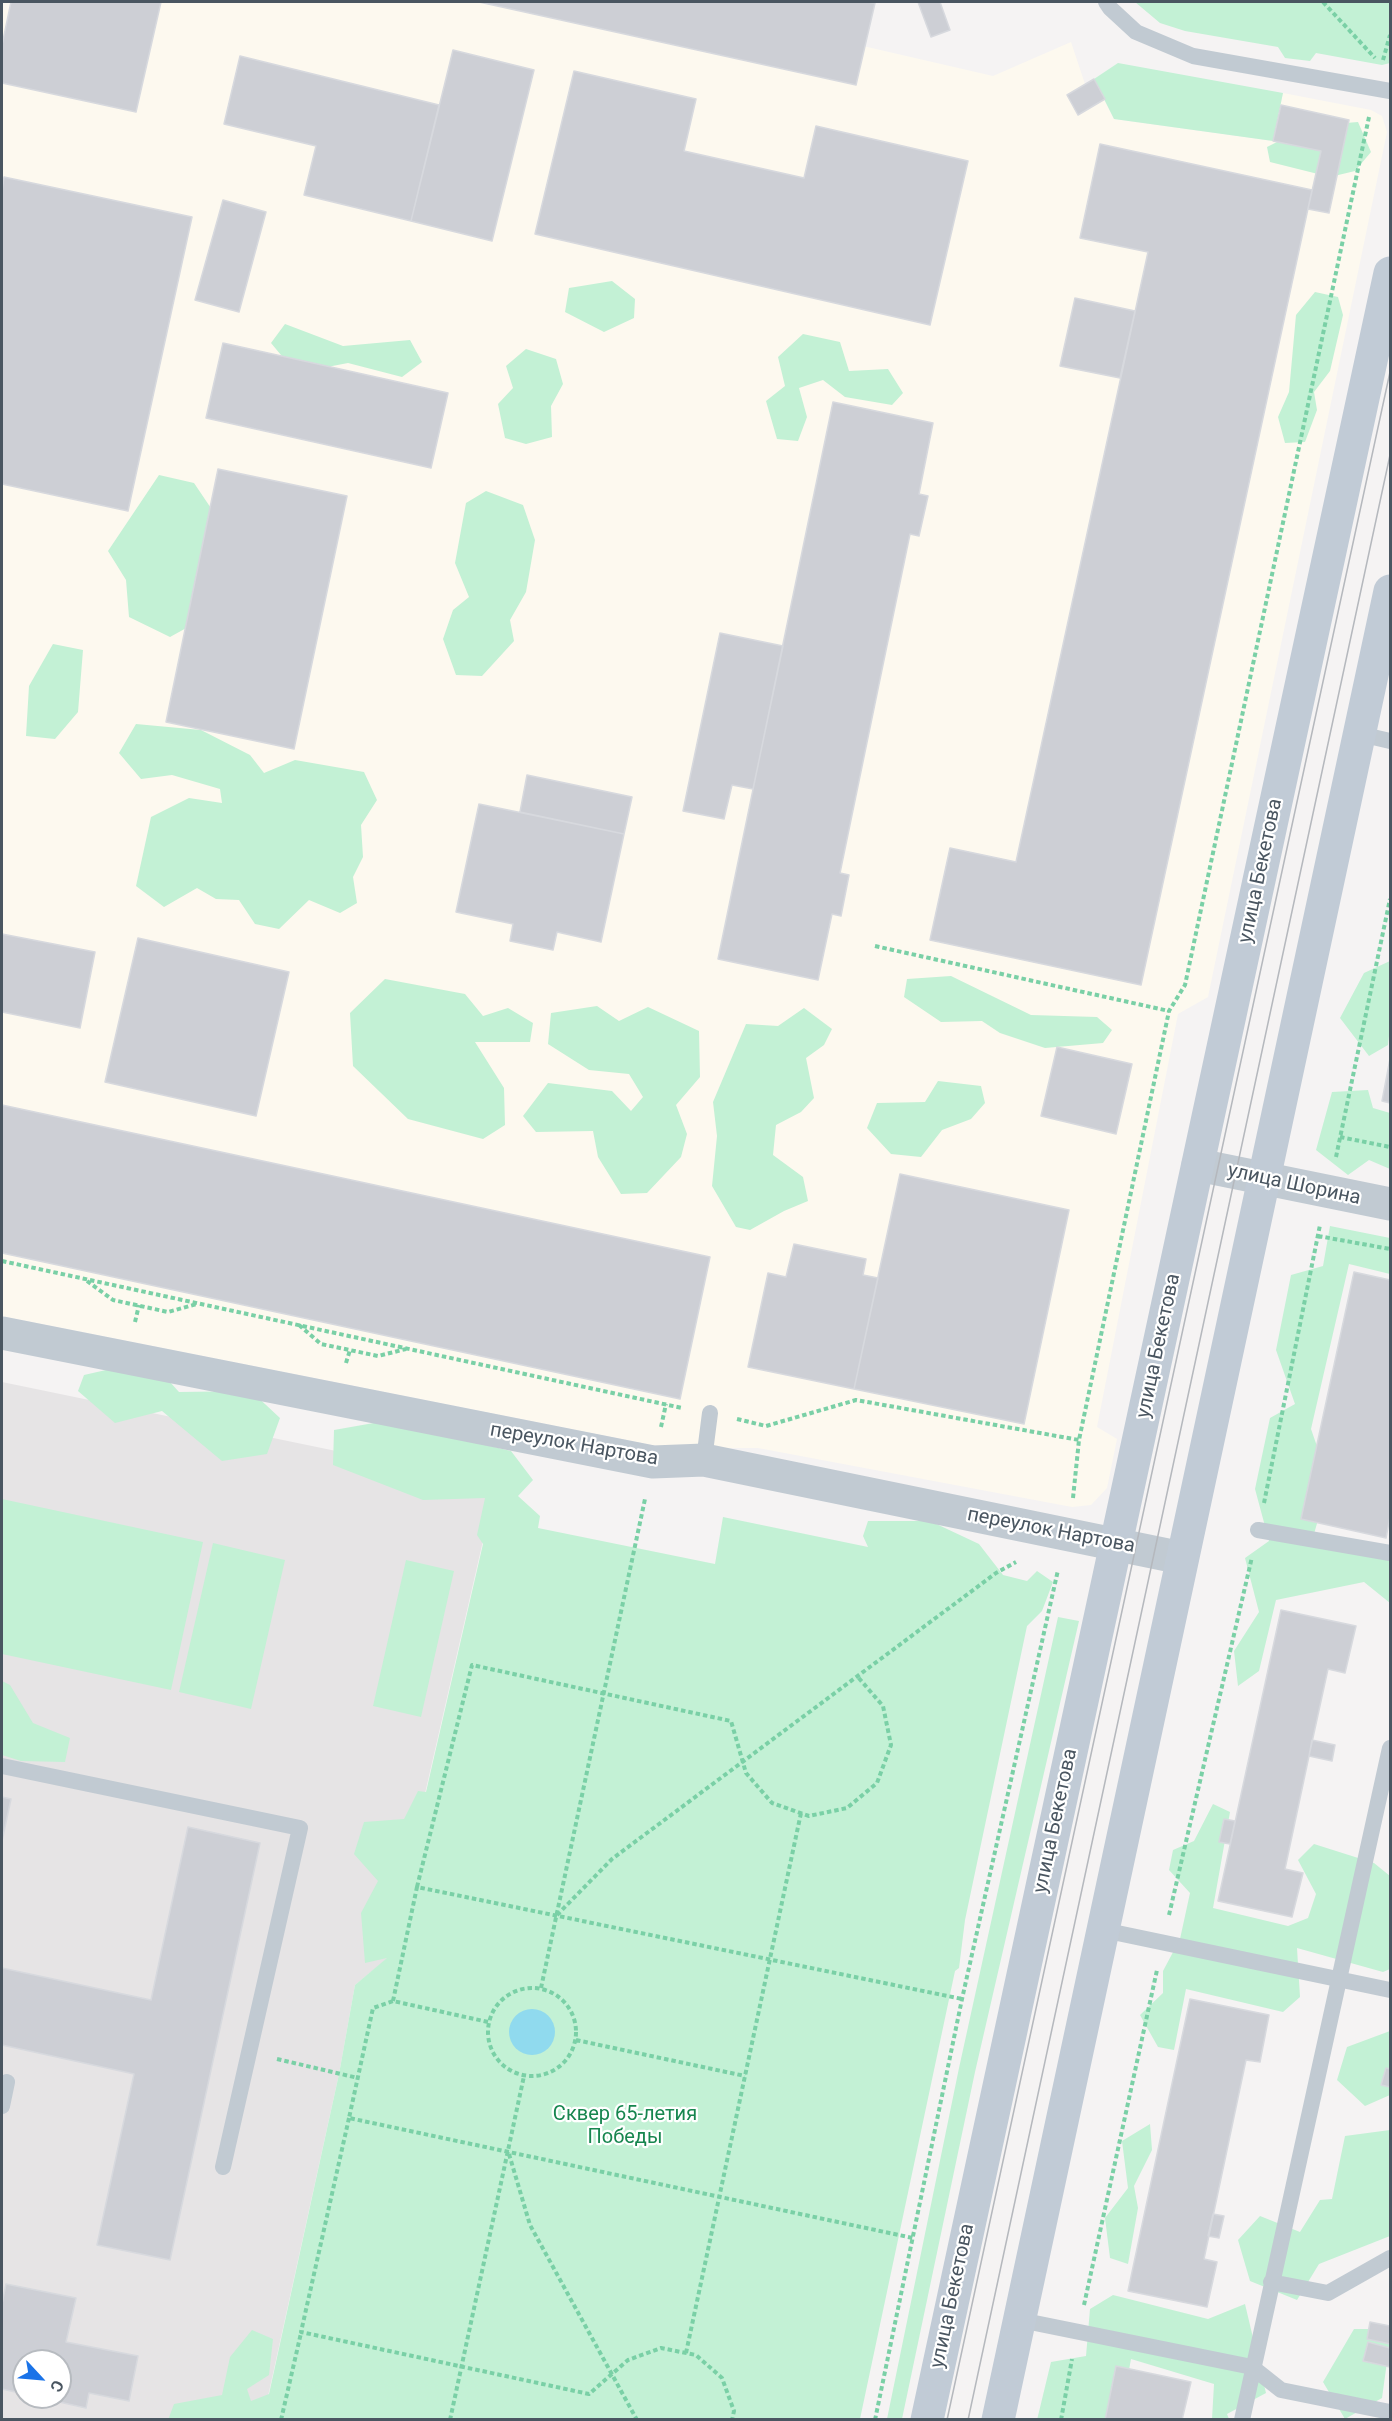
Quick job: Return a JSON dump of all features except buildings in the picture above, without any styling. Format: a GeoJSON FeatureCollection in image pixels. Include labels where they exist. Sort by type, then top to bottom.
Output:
{"type":"FeatureCollection","features":[{"type":"Feature","properties":{"kind":"main road","name":"улица Бекетова"},"geometry":{"type":"LineString","coordinates":[[927,2420],[1390,273]]}},
{"type":"Feature","properties":{"kind":"main road"},"geometry":{"type":"LineString","coordinates":[[998,2420],[1264,1180],[1375,738],[1390,591]]}},
{"type":"Feature","properties":{"kind":"street","name":"улица Шорина"},"geometry":{"type":"LineString","coordinates":[[1198,1165],[1390,1204]]}},
{"type":"Feature","properties":{"kind":"street","name":"переулок Нартова"},"geometry":{"type":"LineString","coordinates":[[2,1333],[652,1462],[704,1460],[1182,1558]]}},
{"type":"Feature","properties":{"kind":"lane"},"geometry":{"type":"LineString","coordinates":[[1106,2],[1136,32],[1193,56],[1383,90]]}},
{"type":"Feature","properties":{"kind":"lane"},"geometry":{"type":"LineString","coordinates":[[704,1460],[710,1413]]}},
{"type":"Feature","properties":{"kind":"lane"},"geometry":{"type":"LineString","coordinates":[[1258,1530],[1390,1553]]}},
{"type":"Feature","properties":{"kind":"lane"},"geometry":{"type":"LineString","coordinates":[[1242,2420],[1390,1748]]}},
{"type":"Feature","properties":{"kind":"lane"},"geometry":{"type":"LineString","coordinates":[[2,1766],[300,1828],[223,2167]]}},
{"type":"Feature","properties":{"kind":"lane"},"geometry":{"type":"LineString","coordinates":[[1102,1930],[1390,1990]]}},
{"type":"Feature","properties":{"kind":"lane"},"geometry":{"type":"LineString","coordinates":[[2,2106],[7,2082]]}},
{"type":"Feature","properties":{"kind":"lane"},"geometry":{"type":"LineString","coordinates":[[1271,2282],[1328,2293],[1390,2258]]}},
{"type":"Feature","properties":{"kind":"lane"},"geometry":{"type":"LineString","coordinates":[[1020,2320],[1252,2367],[1281,2390],[1390,2412]]}},
{"type":"Feature","properties":{"kind":"path"},"geometry":{"type":"LineString","coordinates":[[1323,2],[1382,65],[1390,34]]}},
{"type":"Feature","properties":{"kind":"path"},"geometry":{"type":"LineString","coordinates":[[875,2420],[962,1999],[1072,1507],[1079,1440],[1169,1011],[1185,985],[1383,90]]}},
{"type":"Feature","properties":{"kind":"path"},"geometry":{"type":"LineString","coordinates":[[1061,2420],[1163,1943],[1258,1530],[1390,899]]}},
{"type":"Feature","properties":{"kind":"path"},"geometry":{"type":"LineString","coordinates":[[875,946],[1169,1011]]}},
{"type":"Feature","properties":{"kind":"path"},"geometry":{"type":"LineString","coordinates":[[1340,1137],[1390,1147]]}},
{"type":"Feature","properties":{"kind":"path"},"geometry":{"type":"LineString","coordinates":[[1318,1236],[1390,1249]]}},
{"type":"Feature","properties":{"kind":"path"},"geometry":{"type":"LineString","coordinates":[[2,1261],[765,1426],[856,1400],[1079,1440]]}},
{"type":"Feature","properties":{"kind":"path"},"geometry":{"type":"LineString","coordinates":[[84,1278],[113,1300],[130,1304],[168,1312],[199,1303]]}},
{"type":"Feature","properties":{"kind":"path"},"geometry":{"type":"LineString","coordinates":[[298,1325],[321,1344],[378,1356],[408,1348]]}},
{"type":"Feature","properties":{"kind":"path"},"geometry":{"type":"LineString","coordinates":[[557,1915],[612,1859],[996,1573],[1066,1534]]}},
{"type":"Feature","properties":{"kind":"path"},"geometry":{"type":"LineString","coordinates":[[541,1988],[635,1549]]}},
{"type":"Feature","properties":{"kind":"path"},"geometry":{"type":"LineString","coordinates":[[393,2001],[417,1887],[472,1665],[730,1721],[746,1773],[772,1803],[809,1816],[848,1808],[878,1783],[891,1745],[883,1706],[857,1676]]}},
{"type":"Feature","properties":{"kind":"path"},"geometry":{"type":"LineString","coordinates":[[686,2353],[801,1813]]}},
{"type":"Feature","properties":{"kind":"path"},"geometry":{"type":"LineString","coordinates":[[417,1887],[962,1999]]}},
{"type":"Feature","properties":{"kind":"path"},"geometry":{"type":"LineString","coordinates":[[529,1987],[541,1988],[552,1991],[569,2007],[577,2029],[576,2040],[573,2052],[557,2069],[535,2076],[525,2076],[513,2072],[495,2057],[487,2035],[488,2022],[492,2012],[507,1995],[529,1987]]}},
{"type":"Feature","properties":{"kind":"path"},"geometry":{"type":"LineString","coordinates":[[280,2420],[374,2008],[393,2001],[488,2022]]}},
{"type":"Feature","properties":{"kind":"path"},"geometry":{"type":"LineString","coordinates":[[576,2040],[745,2076]]}},
{"type":"Feature","properties":{"kind":"path"},"geometry":{"type":"LineString","coordinates":[[248,2052],[358,2078]]}},
{"type":"Feature","properties":{"kind":"path"},"geometry":{"type":"LineString","coordinates":[[450,2420],[525,2076]]}},
{"type":"Feature","properties":{"kind":"path"},"geometry":{"type":"LineString","coordinates":[[349,2118],[913,2238]]}},
{"type":"Feature","properties":{"kind":"path"},"geometry":{"type":"LineString","coordinates":[[508,2152],[530,2225],[637,2420]]}},
{"type":"Feature","properties":{"kind":"path"},"geometry":{"type":"LineString","coordinates":[[301,2332],[589,2394],[628,2360],[661,2348],[696,2355],[722,2378],[734,2411],[732,2420]]}},
{"type":"Feature","properties":{"kind":"shaded area"},"geometry":{"type":"Polygon","coordinates":[[[2,2],[672,2],[993,76],[1071,42],[1085,84],[1094,79],[1114,119],[1273,141],[1283,93],[1371,110],[1382,116],[1387,132],[1208,997],[1178,1014],[1097,1427],[1117,1439],[1107,1488],[1091,1505],[1072,1507],[758,1448],[667,1448],[2,1316],[2,2]],[[1100,145],[1080,238],[1148,252],[1016,862],[950,848],[930,940],[1141,985],[1312,190],[1100,145]]]}},
{"type":"Feature","properties":{"kind":"shaded area"},"geometry":{"type":"Polygon","coordinates":[[[2,1382],[496,1484],[387,1959],[355,1985],[339,2074],[263,2419],[2,2419],[2,1382]]]}},
{"type":"Feature","properties":{"kind":"green space"},"geometry":{"type":"Polygon","coordinates":[[[1135,2],[1390,2],[1390,63],[1382,65],[1316,53],[1310,61],[1285,58],[1278,47],[1185,31],[1160,23],[1135,2]]]}},
{"type":"Feature","properties":{"kind":"green space"},"geometry":{"type":"Polygon","coordinates":[[[1118,63],[1283,93],[1273,141],[1114,119],[1094,79],[1118,63]]]}},
{"type":"Feature","properties":{"kind":"green space"},"geometry":{"type":"Polygon","coordinates":[[[1358,122],[1371,152],[1355,171],[1330,177],[1270,162],[1267,147],[1309,126],[1358,122]]]}},
{"type":"Feature","properties":{"kind":"green space"},"geometry":{"type":"Polygon","coordinates":[[[612,281],[635,299],[634,318],[604,332],[565,312],[569,288],[612,281]]]}},
{"type":"Feature","properties":{"kind":"green space"},"geometry":{"type":"Polygon","coordinates":[[[1315,292],[1338,297],[1343,315],[1330,371],[1314,392],[1317,410],[1305,442],[1285,443],[1278,417],[1289,392],[1296,315],[1315,292]]]}},
{"type":"Feature","properties":{"kind":"green space"},"geometry":{"type":"Polygon","coordinates":[[[285,324],[343,346],[410,340],[422,362],[402,377],[348,363],[296,373],[271,343],[285,324]]]}},
{"type":"Feature","properties":{"kind":"green space"},"geometry":{"type":"Polygon","coordinates":[[[803,334],[840,342],[849,371],[888,369],[903,393],[892,405],[845,397],[823,380],[799,388],[807,417],[798,441],[777,439],[766,401],[785,386],[778,357],[803,334]]]}},
{"type":"Feature","properties":{"kind":"green space"},"geometry":{"type":"Polygon","coordinates":[[[526,349],[556,359],[563,384],[551,406],[552,437],[526,444],[505,438],[498,404],[513,388],[506,366],[526,349]]]}},
{"type":"Feature","properties":{"kind":"green space"},"geometry":{"type":"Polygon","coordinates":[[[159,475],[194,483],[223,526],[208,616],[170,637],[129,617],[126,580],[108,551],[159,475]]]}},
{"type":"Feature","properties":{"kind":"green space"},"geometry":{"type":"Polygon","coordinates":[[[486,491],[523,505],[535,540],[526,592],[510,620],[514,641],[482,676],[456,675],[443,639],[453,610],[469,597],[455,563],[466,503],[486,491]]]}},
{"type":"Feature","properties":{"kind":"green space"},"geometry":{"type":"Polygon","coordinates":[[[53,644],[83,650],[78,712],[55,739],[26,736],[29,686],[53,644]]]}},
{"type":"Feature","properties":{"kind":"green space"},"geometry":{"type":"Polygon","coordinates":[[[136,724],[201,730],[250,755],[264,773],[295,760],[364,772],[377,800],[361,825],[363,857],[353,877],[357,903],[340,913],[309,900],[279,929],[255,924],[239,900],[216,899],[197,888],[164,907],[136,886],[151,817],[189,798],[222,803],[220,789],[172,775],[141,779],[119,753],[136,724]]]}},
{"type":"Feature","properties":{"kind":"green space"},"geometry":{"type":"Polygon","coordinates":[[[1390,961],[1388,1045],[1369,1056],[1340,1018],[1364,973],[1390,961]]]}},
{"type":"Feature","properties":{"kind":"green space"},"geometry":{"type":"Polygon","coordinates":[[[951,976],[1031,1015],[1097,1017],[1112,1030],[1103,1043],[1045,1048],[1000,1033],[982,1021],[941,1022],[904,997],[907,979],[951,976]]]}},
{"type":"Feature","properties":{"kind":"green space"},"geometry":{"type":"Polygon","coordinates":[[[385,979],[465,994],[483,1016],[508,1008],[533,1023],[530,1042],[475,1042],[504,1088],[505,1125],[483,1139],[408,1119],[353,1066],[350,1013],[385,979]]]}},
{"type":"Feature","properties":{"kind":"green space"},"geometry":{"type":"Polygon","coordinates":[[[597,1006],[619,1021],[648,1007],[699,1031],[700,1077],[676,1105],[687,1134],[681,1157],[647,1193],[621,1194],[598,1157],[593,1131],[536,1132],[523,1116],[548,1083],[612,1091],[631,1111],[643,1097],[629,1074],[589,1070],[548,1044],[551,1013],[597,1006]]]}},
{"type":"Feature","properties":{"kind":"green space"},"geometry":{"type":"Polygon","coordinates":[[[804,1008],[832,1029],[824,1045],[806,1058],[814,1098],[801,1112],[776,1125],[773,1155],[803,1177],[808,1201],[750,1230],[736,1227],[712,1186],[717,1136],[713,1102],[746,1024],[778,1026],[804,1008]]]}},
{"type":"Feature","properties":{"kind":"green space"},"geometry":{"type":"Polygon","coordinates":[[[938,1081],[981,1086],[985,1103],[971,1119],[942,1130],[921,1157],[891,1154],[867,1128],[877,1103],[925,1102],[938,1081]]]}},
{"type":"Feature","properties":{"kind":"green space"},"geometry":{"type":"Polygon","coordinates":[[[1368,1090],[1373,1108],[1390,1113],[1390,1169],[1369,1160],[1348,1175],[1316,1150],[1332,1092],[1368,1090]]]}},
{"type":"Feature","properties":{"kind":"green space"},"geometry":{"type":"Polygon","coordinates":[[[1330,1226],[1390,1238],[1390,1274],[1349,1264],[1311,1429],[1329,1481],[1314,1534],[1390,1546],[1390,1603],[1364,1582],[1276,1600],[1259,1671],[1238,1686],[1234,1651],[1259,1612],[1245,1558],[1269,1541],[1255,1489],[1270,1418],[1295,1404],[1276,1350],[1291,1275],[1323,1266],[1330,1226]]]}},
{"type":"Feature","properties":{"kind":"green space"},"geometry":{"type":"Polygon","coordinates":[[[150,1360],[179,1392],[251,1391],[280,1418],[267,1454],[222,1461],[162,1411],[115,1423],[78,1391],[84,1375],[150,1360]]]}},
{"type":"Feature","properties":{"kind":"green space","name":"Сквер 65-летия Победы"},"geometry":{"type":"Polygon","coordinates":[[[385,1421],[511,1451],[533,1480],[518,1496],[540,1516],[538,1528],[715,1564],[723,1517],[868,1547],[863,1536],[868,1521],[930,1521],[979,1544],[1003,1575],[1027,1581],[1037,1571],[1053,1582],[1042,1611],[1027,1626],[965,1920],[959,1968],[955,1971],[860,2419],[168,2420],[174,2404],[222,2395],[230,2357],[252,2330],[273,2339],[269,2375],[247,2389],[251,2401],[269,2394],[339,2074],[355,1985],[387,1958],[365,1963],[361,1913],[378,1881],[354,1854],[364,1822],[404,1819],[418,1791],[426,1792],[483,1544],[477,1535],[485,1498],[423,1500],[333,1465],[334,1430],[385,1421]]]}},
{"type":"Feature","properties":{"kind":"green space"},"geometry":{"type":"Polygon","coordinates":[[[2,1499],[203,1542],[171,1690],[2,1654],[2,1499]]]}},
{"type":"Feature","properties":{"kind":"green space"},"geometry":{"type":"Polygon","coordinates":[[[213,1543],[285,1560],[251,1709],[179,1692],[213,1543]]]}},
{"type":"Feature","properties":{"kind":"green space"},"geometry":{"type":"Polygon","coordinates":[[[406,1560],[454,1571],[421,1717],[373,1706],[406,1560]]]}},
{"type":"Feature","properties":{"kind":"green space"},"geometry":{"type":"Polygon","coordinates":[[[1058,1617],[1079,1621],[975,2072],[902,2419],[887,2419],[959,2068],[1058,1617]]]}},
{"type":"Feature","properties":{"kind":"green space"},"geometry":{"type":"Polygon","coordinates":[[[2,1681],[10,1685],[33,1723],[70,1738],[65,1762],[21,1761],[2,1755],[2,1681]]]}},
{"type":"Feature","properties":{"kind":"green space"},"geometry":{"type":"Polygon","coordinates":[[[1213,1804],[1230,1812],[1213,1908],[1288,1926],[1308,1918],[1316,1894],[1298,1860],[1314,1844],[1374,1863],[1390,1876],[1390,1969],[1383,1972],[1297,1948],[1300,1997],[1283,2012],[1186,1989],[1174,2050],[1158,2047],[1140,2015],[1163,1993],[1163,1971],[1180,1939],[1190,1893],[1169,1870],[1173,1850],[1194,1841],[1213,1804]]]}},
{"type":"Feature","properties":{"kind":"green space"},"geometry":{"type":"Polygon","coordinates":[[[1390,2031],[1390,2095],[1365,2106],[1337,2080],[1347,2047],[1390,2031]]]}},
{"type":"Feature","properties":{"kind":"green space"},"geometry":{"type":"Polygon","coordinates":[[[1150,2124],[1152,2150],[1134,2186],[1138,2208],[1128,2264],[1110,2258],[1105,2218],[1128,2188],[1122,2141],[1150,2124]]]}},
{"type":"Feature","properties":{"kind":"green space"},"geometry":{"type":"Polygon","coordinates":[[[1390,2130],[1390,2236],[1319,2264],[1297,2300],[1250,2281],[1238,2240],[1260,2216],[1300,2232],[1320,2200],[1332,2199],[1345,2136],[1390,2130]]]}},
{"type":"Feature","properties":{"kind":"green space"},"geometry":{"type":"Polygon","coordinates":[[[1113,2295],[1208,2319],[1245,2304],[1266,2393],[1227,2414],[1229,2419],[1212,2419],[1214,2384],[1131,2359],[1120,2419],[1037,2420],[1051,2362],[1086,2356],[1090,2309],[1113,2295]]]}},
{"type":"Feature","properties":{"kind":"green space"},"geometry":{"type":"Polygon","coordinates":[[[1354,2329],[1390,2329],[1390,2340],[1382,2398],[1345,2419],[1323,2382],[1354,2329]]]}},
{"type":"Feature","properties":{"kind":"water"},"geometry":{"type":"Polygon","coordinates":[[[532,2009],[548,2016],[555,2032],[548,2048],[532,2055],[516,2048],[509,2032],[516,2016],[532,2009]]]}},
{"type":"Feature","properties":{"kind":"tram line"},"geometry":{"type":"LineString","coordinates":[[947,2420],[1390,372]]}},
{"type":"Feature","properties":{"kind":"tram line"},"geometry":{"type":"LineString","coordinates":[[968,2420],[1390,455]]}}]}
